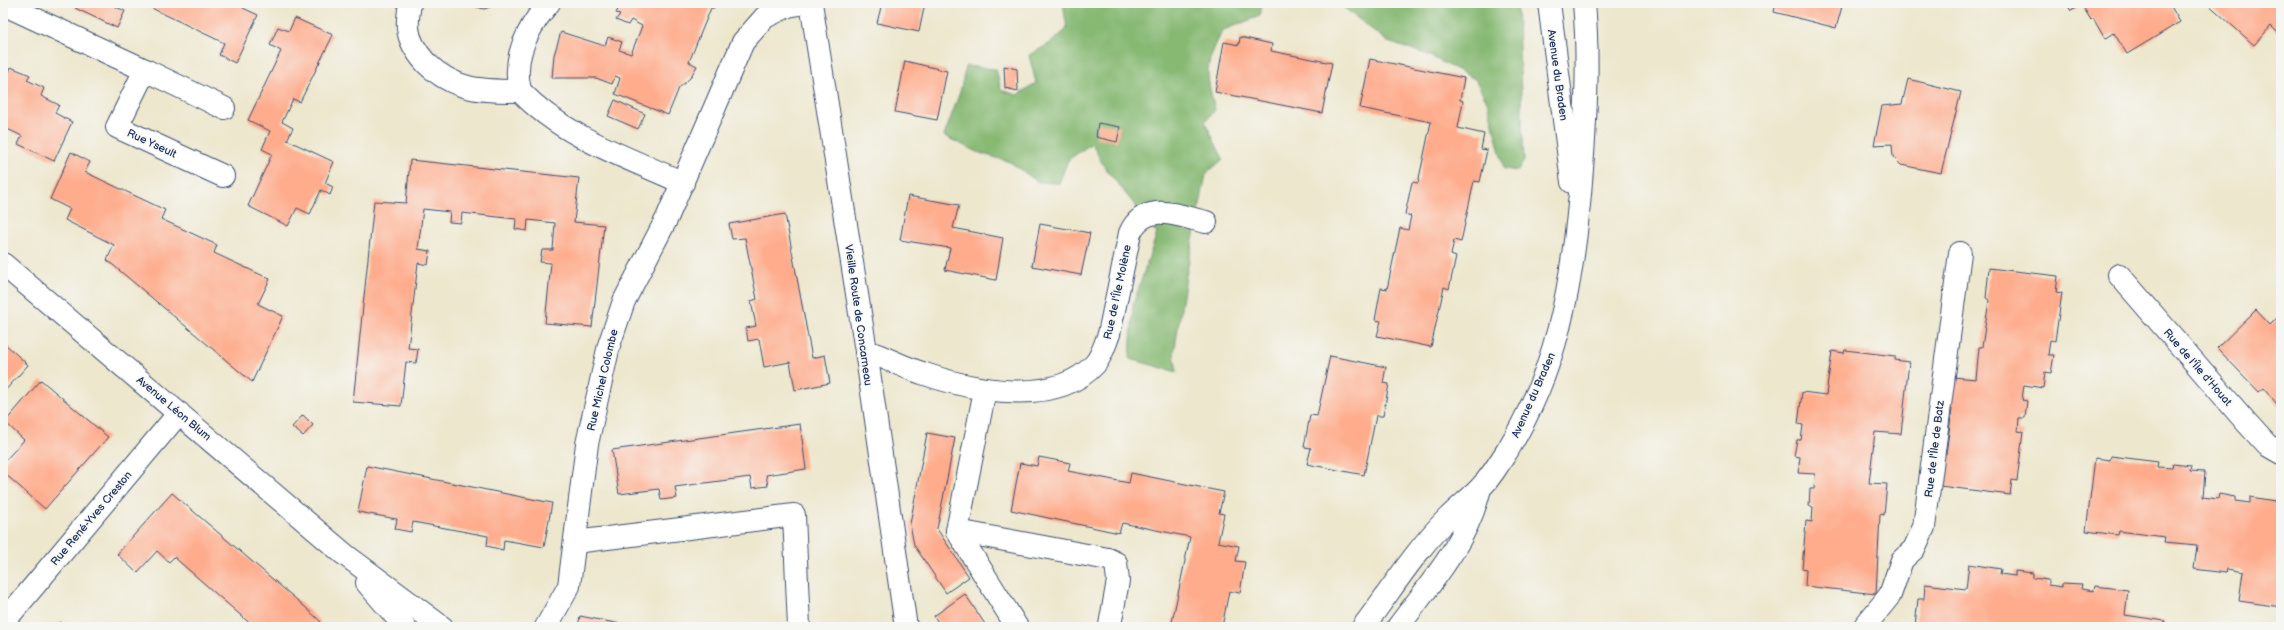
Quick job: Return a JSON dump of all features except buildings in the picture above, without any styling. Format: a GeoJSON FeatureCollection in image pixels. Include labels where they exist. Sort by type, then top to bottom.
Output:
{"type":"FeatureCollection","features":[{"type":"Feature","properties":{"kind":"street"},"geometry":{"type":"LineString","coordinates":[[410,3],[408,28],[413,45],[420,57],[434,71],[448,81],[466,87],[484,91],[520,91]]}},
{"type":"Feature","properties":{"kind":"street"},"geometry":{"type":"LineString","coordinates":[[549,3],[529,31],[521,52],[518,70],[520,91],[532,104],[567,130],[683,183]]}},
{"type":"Feature","properties":{"kind":"street","name":"Rue Michel Colombe"},"geometry":{"type":"LineString","coordinates":[[546,627],[569,586],[587,444],[614,325],[633,282],[683,183],[744,42],[765,17],[788,6],[805,3]]}},
{"type":"Feature","properties":{"kind":"street","name":"Vieille Route de Concarneau"},"geometry":{"type":"LineString","coordinates":[[811,3],[866,351],[906,627]]}},
{"type":"Feature","properties":{"kind":"street","name":"Avenue du Braden"},"geometry":{"type":"LineString","coordinates":[[1549,3],[1578,217]]}},
{"type":"Feature","properties":{"kind":"street","name":"Avenue du Braden"},"geometry":{"type":"LineString","coordinates":[[1363,627],[1428,541],[1448,518],[1479,492],[1511,445],[1542,382],[1553,351],[1567,300],[1578,217],[1587,93],[1584,3]]}},
{"type":"Feature","properties":{"kind":"street"},"geometry":{"type":"LineString","coordinates":[[3,4],[25,8],[144,70],[224,108]]}},
{"type":"Feature","properties":{"kind":"street","name":"Rue Yseult"},"geometry":{"type":"LineString","coordinates":[[144,70],[117,127],[223,176]]}},
{"type":"Feature","properties":{"kind":"street","name":"Rue de l'Île Molène"},"geometry":{"type":"LineString","coordinates":[[866,351],[924,374],[985,390],[1042,390],[1061,386],[1078,378],[1096,363],[1103,350],[1109,334],[1130,234],[1138,221],[1148,213],[1159,212],[1206,222]]}},
{"type":"Feature","properties":{"kind":"street","name":"Rue de l'Île de Batz"},"geometry":{"type":"LineString","coordinates":[[1864,627],[1890,596],[1902,560],[1914,549],[1924,527],[1960,253]]}},
{"type":"Feature","properties":{"kind":"street","name":"Avenue Léon Blum"},"geometry":{"type":"LineString","coordinates":[[3,264],[344,554],[442,627]]}},
{"type":"Feature","properties":{"kind":"street","name":"Rue de l'Île d'Houat"},"geometry":{"type":"LineString","coordinates":[[2119,275],[2267,445],[2281,453]]}},
{"type":"Feature","properties":{"kind":"street"},"geometry":{"type":"LineString","coordinates":[[985,390],[957,531],[1017,627]]}},
{"type":"Feature","properties":{"kind":"street","name":"Rue René-Yves Creston"},"geometry":{"type":"LineString","coordinates":[[3,623],[179,413]]}},
{"type":"Feature","properties":{"kind":"street","name":"Avenue du Braden"},"geometry":{"type":"LineString","coordinates":[[1398,627],[1465,534],[1474,514],[1479,492]]}},
{"type":"Feature","properties":{"kind":"street"},"geometry":{"type":"LineString","coordinates":[[575,542],[794,515],[799,627]]}},
{"type":"Feature","properties":{"kind":"street"},"geometry":{"type":"LineString","coordinates":[[957,531],[1108,559],[1116,563],[1118,581],[1110,625]]}},
{"type":"Feature","properties":{"kind":"street","name":"Avenue Léon Blum"},"geometry":{"type":"LineString","coordinates":[[344,554],[405,627]]}},
{"type":"Feature","properties":{"kind":"green space"},"geometry":{"type":"Polygon","coordinates":[[[1063,3],[1262,3],[1260,16],[1223,30],[1209,61],[1209,86],[1215,110],[1205,122],[1223,159],[1206,174],[1186,276],[1174,354],[1177,372],[1130,359],[1133,305],[1157,233],[1103,165],[1092,143],[1068,160],[1059,183],[1038,182],[1010,162],[980,153],[944,136],[960,92],[966,66],[996,69],[1001,90],[1017,95],[1036,83],[1029,55],[1049,44],[1067,29],[1063,3]]]}},
{"type":"Feature","properties":{"kind":"green space"},"geometry":{"type":"Polygon","coordinates":[[[1338,3],[1517,3],[1524,161],[1518,171],[1504,169],[1488,103],[1475,79],[1426,54],[1388,42],[1338,3]]]}}]}
